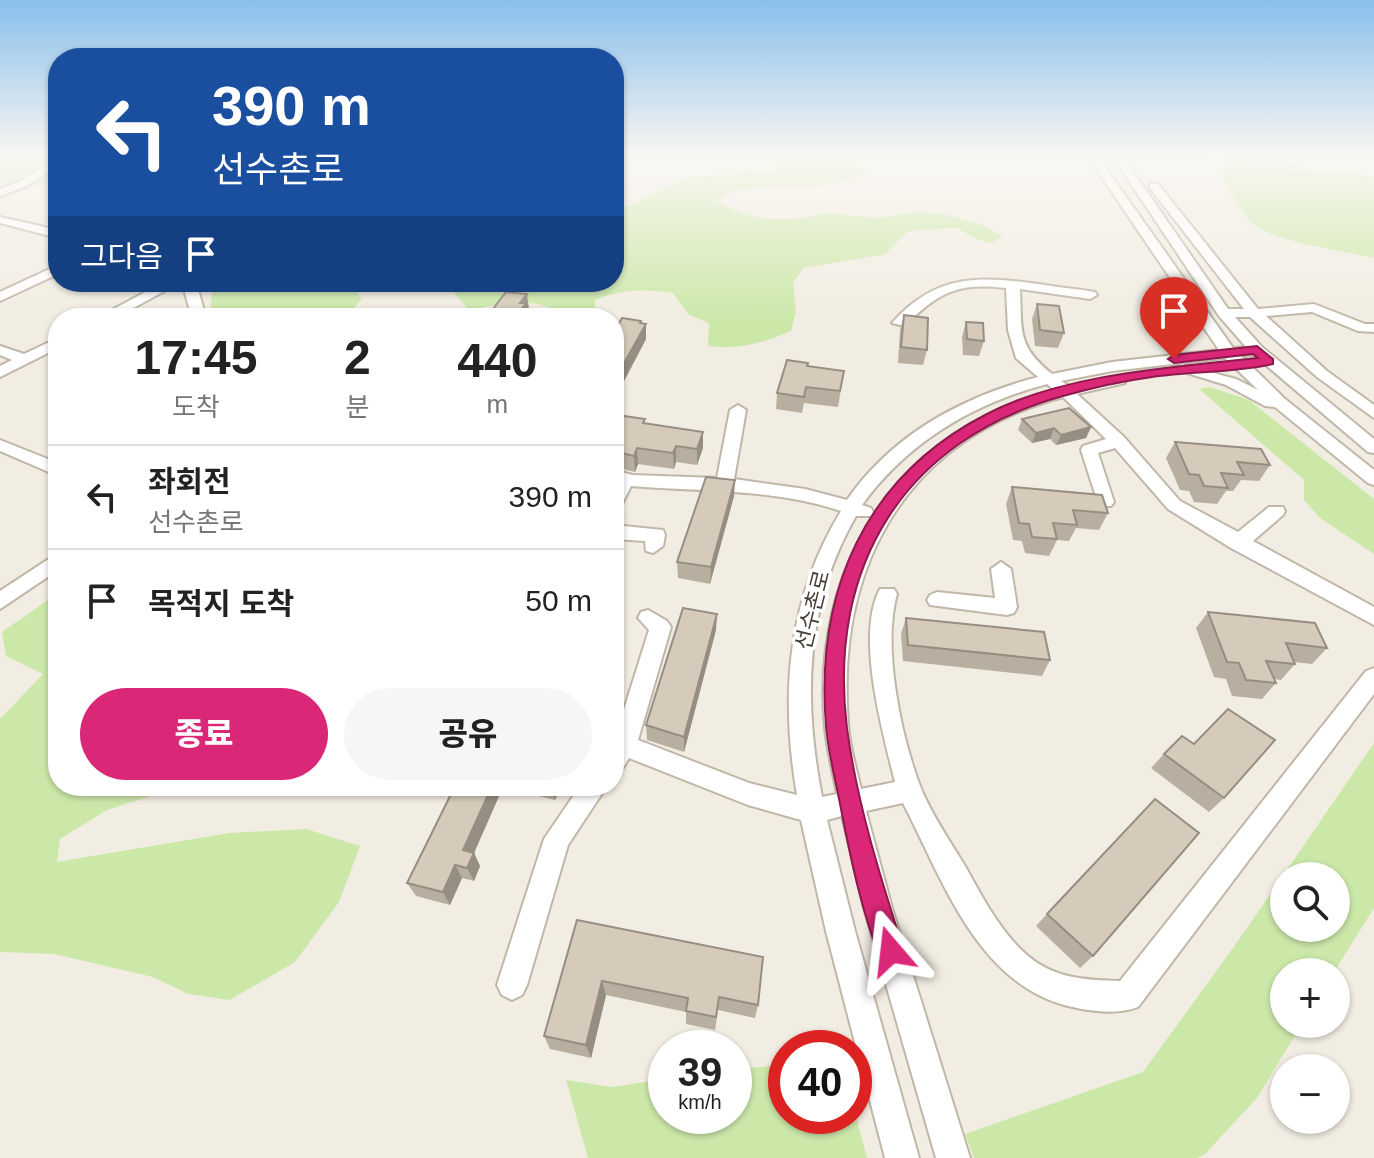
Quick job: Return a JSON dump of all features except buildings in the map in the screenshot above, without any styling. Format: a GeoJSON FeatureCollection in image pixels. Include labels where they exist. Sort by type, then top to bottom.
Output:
{"type":"FeatureCollection","features":[{"type":"Feature","properties":{"kind":"street"},"geometry":{"type":"LineString","coordinates":[[1130,211],[1200,315],[1234,358],[1299,419],[1374,479]]}},
{"type":"Feature","properties":{"kind":"street"},"geometry":{"type":"LineString","coordinates":[[1155,211],[1224,313],[1262,356],[1374,448]]}},
{"type":"Feature","properties":{"kind":"street"},"geometry":{"type":"LineString","coordinates":[[1174,211],[1254,313],[1322,374],[1374,413]]}},
{"type":"Feature","properties":{"kind":"street"},"geometry":{"type":"LineString","coordinates":[[0,220],[48,232]]}},
{"type":"Feature","properties":{"kind":"street"},"geometry":{"type":"LineString","coordinates":[[0,297],[48,274]]}},
{"type":"Feature","properties":{"kind":"street"},"geometry":{"type":"LineString","coordinates":[[899,323],[923,300],[961,283],[1090,295]]}},
{"type":"Feature","properties":{"kind":"street"},"geometry":{"type":"LineString","coordinates":[[1013,286],[1015,330],[1023,358],[1066,392],[1118,441],[1174,505],[1374,617]]}},
{"type":"Feature","properties":{"kind":"street"},"geometry":{"type":"LineString","coordinates":[[123,308],[155,292]]}},
{"type":"Feature","properties":{"kind":"street"},"geometry":{"type":"LineString","coordinates":[[1224,313],[1314,308],[1363,328],[1374,328]]}},
{"type":"Feature","properties":{"kind":"street"},"geometry":{"type":"LineString","coordinates":[[1200,315],[1201,330],[1178,364],[1231,382],[1299,419]]}},
{"type":"Feature","properties":{"kind":"street"},"geometry":{"type":"LineString","coordinates":[[0,372],[48,347]]}},
{"type":"Feature","properties":{"kind":"street"},"geometry":{"type":"LineString","coordinates":[[0,350],[24,359]]}},
{"type":"Feature","properties":{"kind":"street","name":"선수촌로"},"geometry":{"type":"LineString","coordinates":[[902,1158],[823,867],[799,728],[799,664],[809,607],[826,553],[876,473],[941,422],[1006,391],[1050,380],[1262,356]]}},
{"type":"Feature","properties":{"kind":"street","name":"선수촌로"},"geometry":{"type":"LineString","coordinates":[[953,1158],[864,862],[851,802],[837,728],[834,669],[841,614],[856,562],[879,517],[902,484],[927,459],[962,434],[1024,404],[1178,364]]}},
{"type":"Feature","properties":{"kind":"street"},"geometry":{"type":"LineString","coordinates":[[725,483],[738,410]]}},
{"type":"Feature","properties":{"kind":"street"},"geometry":{"type":"LineString","coordinates":[[1105,502],[1089,450],[1118,441]]}},
{"type":"Feature","properties":{"kind":"street"},"geometry":{"type":"LineString","coordinates":[[0,445],[48,466]]}},
{"type":"Feature","properties":{"kind":"street"},"geometry":{"type":"LineString","coordinates":[[624,478],[725,483],[790,491],[879,517]]}},
{"type":"Feature","properties":{"kind":"street"},"geometry":{"type":"LineString","coordinates":[[1238,543],[1276,511]]}},
{"type":"Feature","properties":{"kind":"street"},"geometry":{"type":"LineString","coordinates":[[624,533],[656,535],[653,546]]}},
{"type":"Feature","properties":{"kind":"street"},"geometry":{"type":"LineString","coordinates":[[0,601],[48,567]]}},
{"type":"Feature","properties":{"kind":"street"},"geometry":{"type":"LineString","coordinates":[[937,600],[1007,607],[1001,569]]}},
{"type":"Feature","properties":{"kind":"street"},"geometry":{"type":"LineString","coordinates":[[887,594],[882,611],[883,687],[909,790],[983,927],[1018,967],[1054,989],[1086,995],[1127,996],[1374,677]]}},
{"type":"Feature","properties":{"kind":"street"},"geometry":{"type":"LineString","coordinates":[[624,732],[660,627],[648,618]]}},
{"type":"Feature","properties":{"kind":"street"},"geometry":{"type":"LineString","coordinates":[[624,751],[748,794],[813,811],[909,790]]}},
{"type":"Feature","properties":{"kind":"street"},"geometry":{"type":"LineString","coordinates":[[512,985],[557,839],[588,796]]}},
{"type":"Feature","properties":{"kind":"green space"},"geometry":{"type":"Polygon","coordinates":[[[624,211],[737,211],[769,219],[797,219],[827,213],[877,218],[917,212],[948,215],[982,225],[1003,237],[991,243],[978,240],[957,228],[908,231],[885,254],[803,268],[793,283],[796,311],[791,331],[741,346],[708,346],[709,323],[688,314],[673,293],[634,291],[615,294],[595,300],[595,308],[550,308],[524,302],[467,308],[454,292],[624,292],[624,211]]]}},
{"type":"Feature","properties":{"kind":"green space"},"geometry":{"type":"Polygon","coordinates":[[[1243,211],[1374,211],[1374,258],[1273,235],[1259,228],[1243,211]]]}},
{"type":"Feature","properties":{"kind":"green space"},"geometry":{"type":"Polygon","coordinates":[[[212,292],[357,292],[362,299],[354,308],[211,306],[212,292]]]}},
{"type":"Feature","properties":{"kind":"green space"},"geometry":{"type":"Polygon","coordinates":[[[1210,387],[1249,400],[1374,499],[1374,554],[1320,518],[1304,500],[1304,480],[1199,389],[1210,387]]]}},
{"type":"Feature","properties":{"kind":"green space"},"geometry":{"type":"Polygon","coordinates":[[[48,600],[48,796],[150,796],[107,810],[60,839],[57,862],[229,833],[306,829],[360,846],[339,902],[295,962],[230,1000],[188,994],[153,977],[54,954],[0,952],[0,719],[43,674],[6,656],[2,632],[48,600]]]}},
{"type":"Feature","properties":{"kind":"green space"},"geometry":{"type":"Polygon","coordinates":[[[1374,743],[1374,908],[1343,958],[1270,958],[1270,1038],[1293,1038],[1284,1054],[1270,1054],[1270,1077],[1257,1098],[1205,1154],[1197,1158],[974,1158],[965,1134],[1143,1072],[1270,894],[1270,942],[1350,942],[1350,862],[1292,862],[1374,743]]]}},
{"type":"Feature","properties":{"kind":"green space"},"geometry":{"type":"Polygon","coordinates":[[[768,1066],[768,1134],[861,1134],[867,1158],[588,1158],[566,1080],[612,1087],[648,1082],[648,1134],[752,1134],[752,1068],[768,1066]]]}},
{"type":"Feature","properties":{"kind":"route"},"geometry":{"type":"LineString","coordinates":[[891,951],[864,862],[837,728],[834,669],[841,614],[856,562],[879,517],[902,484],[927,459],[993,417],[1059,393],[1151,373],[1268,361],[1257,350],[1174,359]]}}]}
